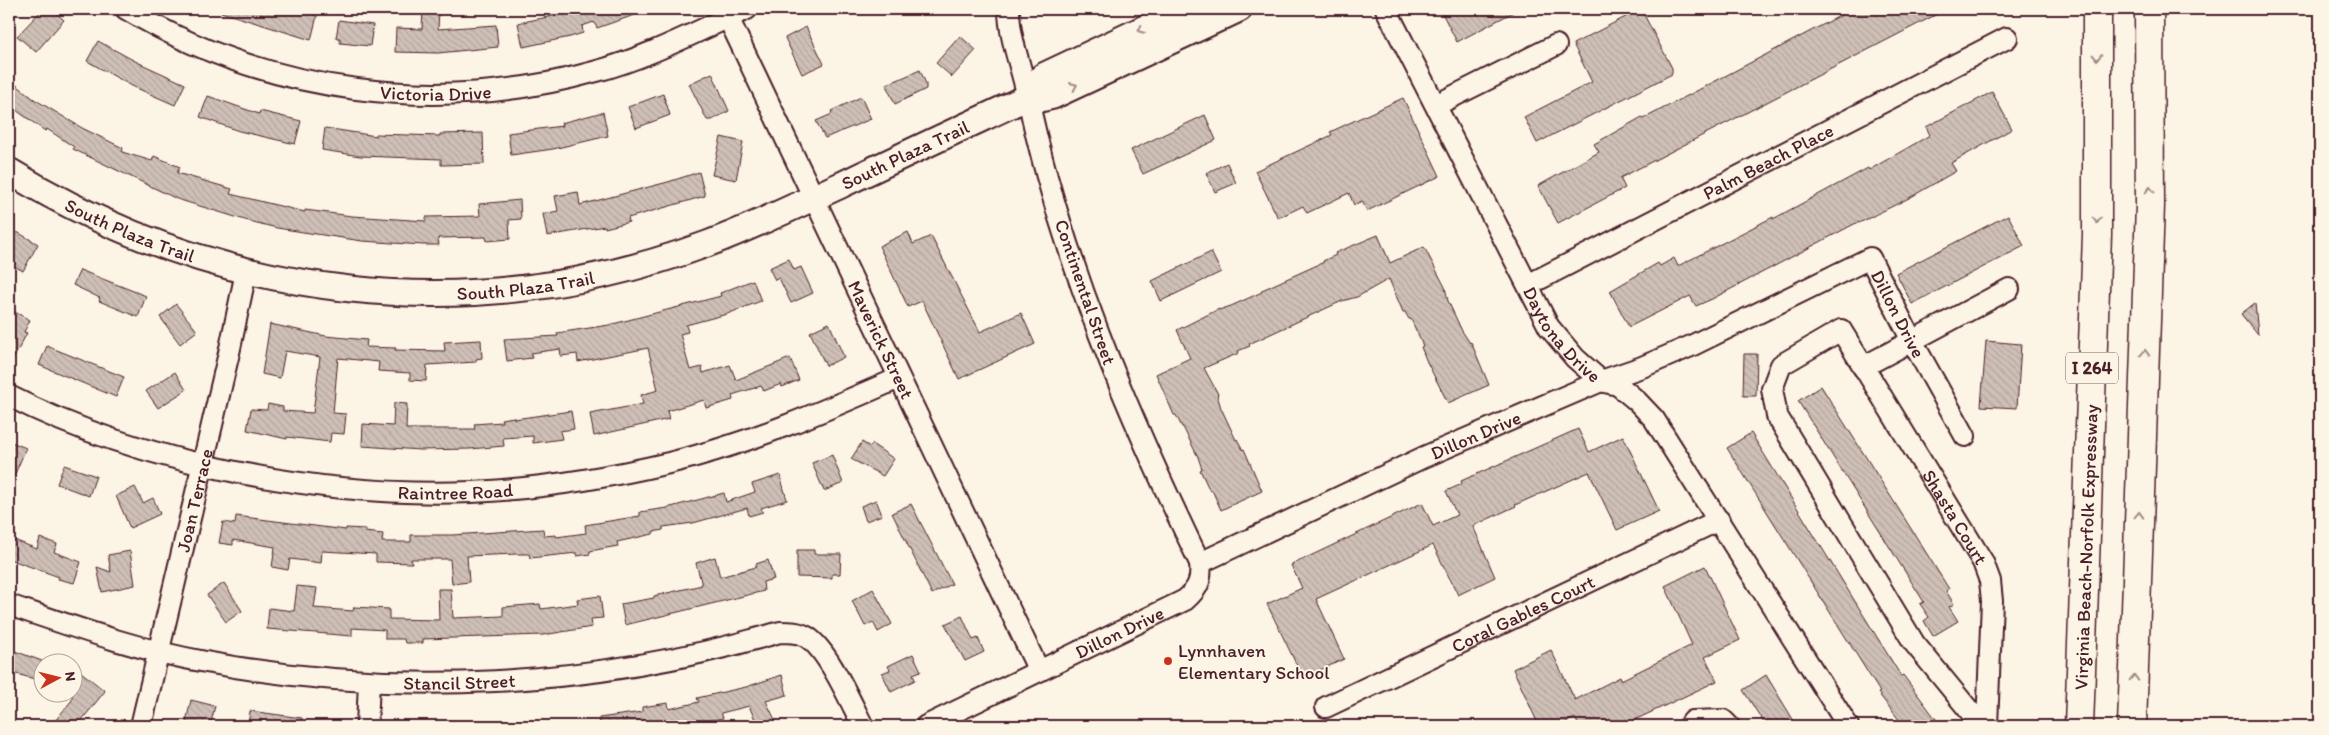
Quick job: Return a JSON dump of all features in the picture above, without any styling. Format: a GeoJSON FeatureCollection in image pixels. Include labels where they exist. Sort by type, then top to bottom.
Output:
{"type":"FeatureCollection","features":[{"type":"Feature","properties":{"kind":"highway","name":"Virginia Beach-Norfolk Expressway"},"geometry":{"type":"LineString","coordinates":[[2079,726],[2097,235],[2096,9]]}},
{"type":"Feature","properties":{"kind":"highway","name":"I 264"},"geometry":{"type":"LineString","coordinates":[[2132,726],[2150,205],[2149,9]]}},
{"type":"Feature","properties":{"kind":"main road","name":"South Plaza Trail"},"geometry":{"type":"LineString","coordinates":[[9,170],[91,216],[133,235],[188,255],[246,272],[339,288],[400,293],[464,293],[552,285],[651,263],[707,244],[813,198],[1028,96],[1034,85],[1043,76],[1185,9]]}},
{"type":"Feature","properties":{"kind":"main road","name":"South Plaza Trail"},"geometry":{"type":"LineString","coordinates":[[1028,96],[1040,99],[1052,96],[1239,9]]}},
{"type":"Feature","properties":{"kind":"street","name":"Victoria Drive"},"geometry":{"type":"LineString","coordinates":[[126,9],[188,42],[231,59],[298,80],[347,89],[402,94],[454,94],[512,89],[556,82],[598,71],[650,53],[726,13],[747,9]]}},
{"type":"Feature","properties":{"kind":"street","name":"Continental Street"},"geometry":{"type":"LineString","coordinates":[[1009,9],[1012,39],[1028,96],[1050,190],[1098,333],[1130,413],[1200,563]]}},
{"type":"Feature","properties":{"kind":"street","name":"Daytona Drive"},"geometry":{"type":"LineString","coordinates":[[1386,9],[1549,327],[1560,342],[1601,381],[1618,385],[1654,419],[1848,726]]}},
{"type":"Feature","properties":{"kind":"street","name":"Maverick Street"},"geometry":{"type":"LineString","coordinates":[[726,13],[1039,671]]}},
{"type":"Feature","properties":{"kind":"street","name":"Palm Beach Place"},"geometry":{"type":"LineString","coordinates":[[1528,285],[2008,38]]}},
{"type":"Feature","properties":{"kind":"street"},"geometry":{"type":"LineString","coordinates":[[1436,105],[1556,45]]}},
{"type":"Feature","properties":{"kind":"street","name":"Dillon Drive"},"geometry":{"type":"LineString","coordinates":[[926,726],[1185,600],[1194,593],[1199,585],[1200,563],[1424,457],[1601,381],[1642,367],[1691,346],[1870,258],[1912,341],[1965,436]]}},
{"type":"Feature","properties":{"kind":"street","name":"Joan Terrace"},"geometry":{"type":"LineString","coordinates":[[141,726],[201,464],[229,353],[246,272]]}},
{"type":"Feature","properties":{"kind":"street"},"geometry":{"type":"LineString","coordinates":[[1863,367],[2009,289]]}},
{"type":"Feature","properties":{"kind":"street","name":"Shasta Court"},"geometry":{"type":"LineString","coordinates":[[1982,726],[1914,644],[1777,416],[1772,389],[1781,365],[1841,330],[1983,562],[1990,581],[1992,601],[1987,726]]}},
{"type":"Feature","properties":{"kind":"street","name":"Raintree Road"},"geometry":{"type":"LineString","coordinates":[[9,396],[61,420],[104,436],[201,464],[305,483],[361,490],[417,493],[473,492],[524,488],[593,478],[669,463],[724,448],[797,421],[899,378]]}},
{"type":"Feature","properties":{"kind":"street","name":"Coral Gables Court"},"geometry":{"type":"LineString","coordinates":[[1326,707],[1719,520]]}},
{"type":"Feature","properties":{"kind":"street","name":"Stancil Street"},"geometry":{"type":"LineString","coordinates":[[9,605],[97,636],[205,662],[251,670],[369,682],[477,683],[527,680],[612,670],[670,660],[780,632],[793,632],[805,636],[822,651],[863,726]]}},
{"type":"Feature","properties":{"kind":"street"},"geometry":{"type":"LineString","coordinates":[[367,726],[369,682]]}},
{"type":"Feature","properties":{"kind":"street"},"geometry":{"type":"LineString","coordinates":[[1689,726],[1693,721],[1723,720],[1729,726]]}},
{"type":"Feature","properties":{"kind":"building"},"geometry":{"type":"Polygon","coordinates":[[[43,9],[51,9],[64,20],[36,52],[17,36],[43,9]]]}},
{"type":"Feature","properties":{"kind":"building"},"geometry":{"type":"Polygon","coordinates":[[[222,9],[290,9],[317,16],[311,40],[221,12],[222,9]]]}},
{"type":"Feature","properties":{"kind":"building"},"geometry":{"type":"Polygon","coordinates":[[[423,9],[439,9],[438,29],[496,25],[498,47],[438,53],[395,52],[396,28],[422,29],[423,9]]]}},
{"type":"Feature","properties":{"kind":"building"},"geometry":{"type":"Polygon","coordinates":[[[577,9],[646,9],[646,11],[597,28],[594,22],[582,26],[583,33],[523,47],[518,23],[578,11],[577,9]]]}},
{"type":"Feature","properties":{"kind":"building"},"geometry":{"type":"Polygon","coordinates":[[[1440,9],[1519,9],[1457,42],[1440,9]]]}},
{"type":"Feature","properties":{"kind":"building"},"geometry":{"type":"Polygon","coordinates":[[[1641,9],[1672,68],[1672,74],[1537,143],[1524,117],[1592,82],[1573,44],[1641,9]]]}},
{"type":"Feature","properties":{"kind":"building"},"geometry":{"type":"Polygon","coordinates":[[[1853,9],[1947,9],[1620,178],[1625,188],[1558,223],[1538,186],[1599,152],[1594,144],[1642,117],[1643,119],[1853,9]]]}},
{"type":"Feature","properties":{"kind":"building"},"geometry":{"type":"Polygon","coordinates":[[[339,20],[373,25],[370,46],[340,43],[340,38],[336,38],[339,20]]]}},
{"type":"Feature","properties":{"kind":"building"},"geometry":{"type":"Polygon","coordinates":[[[806,27],[824,64],[802,74],[785,38],[806,27]]]}},
{"type":"Feature","properties":{"kind":"building"},"geometry":{"type":"Polygon","coordinates":[[[960,36],[976,50],[952,77],[936,63],[960,36]]]}},
{"type":"Feature","properties":{"kind":"building"},"geometry":{"type":"Polygon","coordinates":[[[98,41],[135,61],[185,84],[175,105],[132,86],[87,61],[98,41]]]}},
{"type":"Feature","properties":{"kind":"building"},"geometry":{"type":"Polygon","coordinates":[[[920,70],[926,84],[926,89],[895,104],[886,85],[920,70]]]}},
{"type":"Feature","properties":{"kind":"building"},"geometry":{"type":"Polygon","coordinates":[[[712,73],[729,111],[712,120],[707,120],[689,84],[712,73]]]}},
{"type":"Feature","properties":{"kind":"building"},"geometry":{"type":"Polygon","coordinates":[[[9,79],[34,99],[82,128],[123,148],[122,152],[152,161],[154,156],[180,167],[177,173],[232,189],[230,194],[305,212],[305,210],[352,216],[426,221],[426,217],[480,216],[479,204],[520,200],[521,219],[509,220],[510,239],[487,241],[486,237],[438,238],[439,245],[362,241],[277,228],[245,220],[177,199],[73,149],[74,147],[47,129],[45,131],[9,105],[9,79]]]}},
{"type":"Feature","properties":{"kind":"building"},"geometry":{"type":"Polygon","coordinates":[[[1992,92],[2012,129],[1951,163],[1956,171],[1911,197],[1858,222],[1712,299],[1696,306],[1690,296],[1629,327],[1610,291],[1658,263],[1660,266],[1674,258],[1678,266],[1773,217],[1773,219],[1868,168],[1869,170],[1930,135],[1926,127],[1992,92]]]}},
{"type":"Feature","properties":{"kind":"building"},"geometry":{"type":"Polygon","coordinates":[[[663,94],[670,115],[636,128],[628,107],[663,94]]]}},
{"type":"Feature","properties":{"kind":"building"},"geometry":{"type":"Polygon","coordinates":[[[208,96],[259,114],[260,111],[301,121],[295,144],[239,131],[200,117],[208,96]]]}},
{"type":"Feature","properties":{"kind":"building"},"geometry":{"type":"Polygon","coordinates":[[[861,97],[871,119],[825,138],[816,121],[832,114],[831,111],[861,97]]]}},
{"type":"Feature","properties":{"kind":"building"},"geometry":{"type":"Polygon","coordinates":[[[1403,98],[1440,176],[1367,211],[1362,201],[1354,205],[1349,193],[1307,213],[1303,206],[1278,218],[1255,171],[1332,135],[1330,132],[1403,98]]]}},
{"type":"Feature","properties":{"kind":"building"},"geometry":{"type":"Polygon","coordinates":[[[603,112],[608,136],[553,149],[511,155],[508,133],[562,126],[561,123],[603,112]]]}},
{"type":"Feature","properties":{"kind":"building"},"geometry":{"type":"Polygon","coordinates":[[[1205,115],[1216,140],[1143,174],[1131,150],[1205,115]]]}},
{"type":"Feature","properties":{"kind":"building"},"geometry":{"type":"Polygon","coordinates":[[[325,128],[376,136],[376,134],[440,136],[440,134],[483,133],[484,164],[441,165],[441,159],[360,156],[322,150],[325,128]]]}},
{"type":"Feature","properties":{"kind":"building"},"geometry":{"type":"Polygon","coordinates":[[[721,137],[743,142],[736,180],[712,175],[721,137]]]}},
{"type":"Feature","properties":{"kind":"building"},"geometry":{"type":"Polygon","coordinates":[[[1227,163],[1236,183],[1215,192],[1206,173],[1227,163]]]}},
{"type":"Feature","properties":{"kind":"building"},"geometry":{"type":"Polygon","coordinates":[[[699,172],[705,196],[628,218],[629,222],[605,228],[605,226],[547,236],[543,214],[558,211],[555,196],[578,192],[580,205],[699,172]]]}},
{"type":"Feature","properties":{"kind":"building"},"geometry":{"type":"Polygon","coordinates":[[[2008,215],[2024,246],[1912,304],[1896,273],[2008,215]]]}},
{"type":"Feature","properties":{"kind":"building"},"geometry":{"type":"Polygon","coordinates":[[[17,232],[38,244],[23,271],[9,263],[9,246],[17,232]]]}},
{"type":"Feature","properties":{"kind":"building"},"geometry":{"type":"Polygon","coordinates":[[[908,232],[913,244],[931,236],[980,332],[1021,313],[1035,344],[959,379],[922,301],[908,307],[879,246],[908,232]]]}},
{"type":"Feature","properties":{"kind":"building"},"geometry":{"type":"Polygon","coordinates":[[[1378,235],[1390,263],[1424,247],[1445,287],[1448,301],[1462,331],[1471,342],[1489,385],[1448,403],[1427,362],[1421,347],[1423,346],[1411,319],[1403,312],[1389,279],[1357,297],[1342,301],[1249,344],[1250,346],[1238,351],[1239,353],[1204,368],[1218,394],[1221,408],[1236,440],[1244,449],[1262,491],[1221,510],[1200,470],[1202,469],[1198,457],[1183,427],[1176,415],[1174,415],[1156,374],[1190,358],[1177,330],[1324,262],[1336,255],[1335,253],[1378,235]]]}},
{"type":"Feature","properties":{"kind":"building"},"geometry":{"type":"Polygon","coordinates":[[[1211,252],[1221,272],[1161,301],[1152,281],[1211,252]]]}},
{"type":"Feature","properties":{"kind":"building"},"geometry":{"type":"Polygon","coordinates":[[[789,259],[794,270],[801,267],[813,293],[791,303],[779,278],[775,280],[769,268],[789,259]]]}},
{"type":"Feature","properties":{"kind":"building"},"geometry":{"type":"Polygon","coordinates":[[[80,270],[146,296],[138,317],[99,301],[100,298],[73,285],[80,270]]]}},
{"type":"Feature","properties":{"kind":"building"},"geometry":{"type":"Polygon","coordinates":[[[753,280],[761,301],[727,314],[686,325],[688,332],[680,334],[690,370],[702,367],[703,373],[730,365],[736,380],[790,358],[799,380],[782,387],[781,384],[764,391],[761,386],[732,395],[733,400],[706,408],[704,400],[667,411],[669,419],[594,436],[590,414],[643,404],[641,395],[658,390],[648,348],[578,362],[577,354],[561,356],[560,349],[531,353],[532,358],[507,361],[504,339],[558,336],[557,333],[609,325],[721,296],[720,293],[753,280]]]}},
{"type":"Feature","properties":{"kind":"building"},"geometry":{"type":"Polygon","coordinates":[[[2255,303],[2258,335],[2241,314],[2255,303]]]}},
{"type":"Feature","properties":{"kind":"building"},"geometry":{"type":"Polygon","coordinates":[[[176,304],[197,331],[180,344],[160,317],[176,304]]]}},
{"type":"Feature","properties":{"kind":"building"},"geometry":{"type":"Polygon","coordinates":[[[9,309],[30,320],[24,332],[27,333],[9,367],[9,309]]]}},
{"type":"Feature","properties":{"kind":"building"},"geometry":{"type":"Polygon","coordinates":[[[829,323],[844,357],[826,366],[810,332],[829,323]]]}},
{"type":"Feature","properties":{"kind":"building"},"geometry":{"type":"Polygon","coordinates":[[[270,324],[326,336],[367,340],[366,347],[396,348],[395,350],[445,351],[444,342],[481,340],[482,358],[476,359],[476,362],[427,365],[426,381],[410,380],[410,373],[378,371],[379,362],[338,358],[333,413],[346,414],[344,434],[331,433],[330,442],[287,437],[287,439],[247,430],[251,409],[267,410],[268,404],[283,407],[283,411],[313,413],[320,357],[285,351],[280,378],[262,374],[270,324]]]}},
{"type":"Feature","properties":{"kind":"building"},"geometry":{"type":"Polygon","coordinates":[[[1986,341],[2021,344],[2017,408],[1981,406],[1986,341]]]}},
{"type":"Feature","properties":{"kind":"building"},"geometry":{"type":"Polygon","coordinates":[[[47,346],[124,377],[116,397],[39,365],[47,346]]]}},
{"type":"Feature","properties":{"kind":"building"},"geometry":{"type":"Polygon","coordinates":[[[1744,354],[1757,354],[1756,396],[1743,396],[1744,354]]]}},
{"type":"Feature","properties":{"kind":"building"},"geometry":{"type":"Polygon","coordinates":[[[175,372],[186,390],[158,408],[146,391],[175,372]]]}},
{"type":"Feature","properties":{"kind":"building"},"geometry":{"type":"Polygon","coordinates":[[[1821,386],[1949,589],[1946,591],[1954,604],[1949,607],[1958,621],[1933,636],[1924,621],[1929,617],[1920,604],[1924,602],[1798,401],[1821,386]]]}},
{"type":"Feature","properties":{"kind":"building"},"geometry":{"type":"Polygon","coordinates":[[[394,403],[407,404],[406,429],[475,429],[474,424],[502,422],[501,419],[571,411],[574,429],[560,431],[562,439],[533,443],[533,436],[503,438],[504,446],[470,449],[420,450],[362,446],[363,424],[393,426],[394,403]]]}},
{"type":"Feature","properties":{"kind":"building"},"geometry":{"type":"Polygon","coordinates":[[[1578,429],[1589,452],[1623,436],[1659,511],[1617,530],[1589,472],[1515,505],[1473,526],[1495,577],[1458,595],[1433,545],[1316,599],[1344,659],[1303,678],[1267,604],[1302,588],[1291,565],[1422,503],[1433,526],[1457,515],[1446,491],[1462,484],[1461,481],[1578,429]]]}},
{"type":"Feature","properties":{"kind":"building"},"geometry":{"type":"Polygon","coordinates":[[[1751,433],[1901,676],[1903,675],[1941,726],[1904,726],[1878,693],[1880,692],[1727,448],[1751,433]]]}},
{"type":"Feature","properties":{"kind":"building"},"geometry":{"type":"Polygon","coordinates":[[[9,441],[26,448],[9,488],[9,441]]]}},
{"type":"Feature","properties":{"kind":"building"},"geometry":{"type":"Polygon","coordinates":[[[862,442],[870,447],[872,444],[894,459],[883,476],[851,459],[862,442]]]}},
{"type":"Feature","properties":{"kind":"building"},"geometry":{"type":"Polygon","coordinates":[[[832,455],[843,483],[824,491],[812,463],[832,455]]]}},
{"type":"Feature","properties":{"kind":"building"},"geometry":{"type":"Polygon","coordinates":[[[64,465],[96,476],[89,496],[57,484],[64,465]]]}},
{"type":"Feature","properties":{"kind":"building"},"geometry":{"type":"Polygon","coordinates":[[[780,475],[787,500],[761,508],[763,512],[749,516],[747,508],[693,523],[663,527],[663,530],[653,532],[653,534],[617,542],[618,546],[590,551],[590,554],[577,556],[577,553],[530,558],[529,554],[467,556],[469,582],[452,584],[450,559],[411,559],[412,563],[376,562],[376,554],[322,551],[321,563],[290,559],[288,570],[272,567],[275,547],[233,540],[233,545],[219,543],[223,522],[235,524],[236,516],[346,530],[346,528],[365,529],[365,532],[383,534],[382,542],[411,542],[411,535],[452,535],[543,529],[544,536],[556,535],[556,537],[586,533],[585,525],[640,516],[640,512],[667,508],[724,493],[726,502],[755,492],[752,484],[780,475]]]}},
{"type":"Feature","properties":{"kind":"building"},"geometry":{"type":"Polygon","coordinates":[[[135,487],[143,503],[153,498],[160,514],[130,528],[116,496],[135,487]]]}},
{"type":"Feature","properties":{"kind":"building"},"geometry":{"type":"Polygon","coordinates":[[[876,500],[882,515],[866,521],[861,506],[876,500]]]}},
{"type":"Feature","properties":{"kind":"building"},"geometry":{"type":"Polygon","coordinates":[[[911,504],[952,584],[932,594],[892,513],[911,504]]]}},
{"type":"Feature","properties":{"kind":"building"},"geometry":{"type":"Polygon","coordinates":[[[9,538],[37,549],[40,538],[57,544],[54,552],[81,562],[74,583],[58,579],[59,577],[9,559],[9,538]]]}},
{"type":"Feature","properties":{"kind":"building"},"geometry":{"type":"Polygon","coordinates":[[[797,550],[814,550],[814,554],[841,554],[840,574],[832,574],[832,578],[797,577],[797,550]]]}},
{"type":"Feature","properties":{"kind":"building"},"geometry":{"type":"Polygon","coordinates":[[[130,551],[135,585],[102,592],[97,567],[111,572],[108,555],[130,551]]]}},
{"type":"Feature","properties":{"kind":"building"},"geometry":{"type":"Polygon","coordinates":[[[715,557],[720,577],[756,567],[756,564],[768,560],[774,579],[763,582],[764,591],[625,625],[621,604],[654,598],[654,596],[702,585],[696,563],[715,557]]]}},
{"type":"Feature","properties":{"kind":"building"},"geometry":{"type":"Polygon","coordinates":[[[1705,566],[1740,640],[1705,657],[1717,681],[1622,726],[1579,726],[1575,718],[1559,726],[1539,726],[1513,669],[1551,650],[1575,700],[1620,677],[1621,680],[1692,645],[1665,586],[1705,566]]]}},
{"type":"Feature","properties":{"kind":"building"},"geometry":{"type":"Polygon","coordinates":[[[224,583],[242,611],[226,622],[207,595],[224,583]]]}},
{"type":"Feature","properties":{"kind":"building"},"geometry":{"type":"Polygon","coordinates":[[[297,586],[317,588],[314,608],[353,611],[354,607],[389,609],[389,619],[439,620],[438,589],[451,589],[453,618],[503,616],[503,607],[540,604],[541,609],[578,604],[577,599],[600,596],[603,618],[591,619],[592,627],[543,635],[423,639],[423,643],[405,643],[404,639],[385,639],[385,630],[352,628],[352,636],[267,629],[269,608],[294,611],[297,586]]]}},
{"type":"Feature","properties":{"kind":"building"},"geometry":{"type":"Polygon","coordinates":[[[873,589],[892,624],[878,632],[873,622],[865,626],[852,601],[873,589]]]}},
{"type":"Feature","properties":{"kind":"building"},"geometry":{"type":"Polygon","coordinates":[[[962,616],[973,640],[978,638],[984,652],[965,661],[945,624],[962,616]]]}},
{"type":"Feature","properties":{"kind":"building"},"geometry":{"type":"Polygon","coordinates":[[[9,649],[32,657],[32,678],[9,672],[9,649]]]}},
{"type":"Feature","properties":{"kind":"building"},"geometry":{"type":"Polygon","coordinates":[[[913,654],[921,671],[913,674],[915,680],[891,692],[882,673],[890,670],[888,666],[913,654]]]}},
{"type":"Feature","properties":{"kind":"building"},"geometry":{"type":"Polygon","coordinates":[[[82,673],[105,691],[77,726],[51,726],[70,702],[82,702],[82,673]]]}},
{"type":"Feature","properties":{"kind":"building"},"geometry":{"type":"Polygon","coordinates":[[[782,675],[787,695],[766,701],[778,726],[758,726],[749,706],[721,713],[723,718],[684,726],[600,726],[599,718],[642,712],[642,707],[668,703],[669,709],[699,702],[697,698],[746,687],[782,675]]]}},
{"type":"Feature","properties":{"kind":"building"},"geometry":{"type":"Polygon","coordinates":[[[1766,675],[1797,726],[1766,726],[1743,690],[1766,675]]]}},
{"type":"Feature","properties":{"kind":"building"},"geometry":{"type":"Polygon","coordinates":[[[191,700],[215,706],[210,726],[185,726],[191,700]]]}},
{"type":"Feature","properties":{"kind":"building"},"geometry":{"type":"Polygon","coordinates":[[[250,711],[302,718],[301,726],[248,726],[250,711]]]}},
{"type":"Feature","properties":{"kind":"place","name":"Lynnhaven Elementary School"},"geometry":{"type":"Point","coordinates":[1168,661]}}]}
